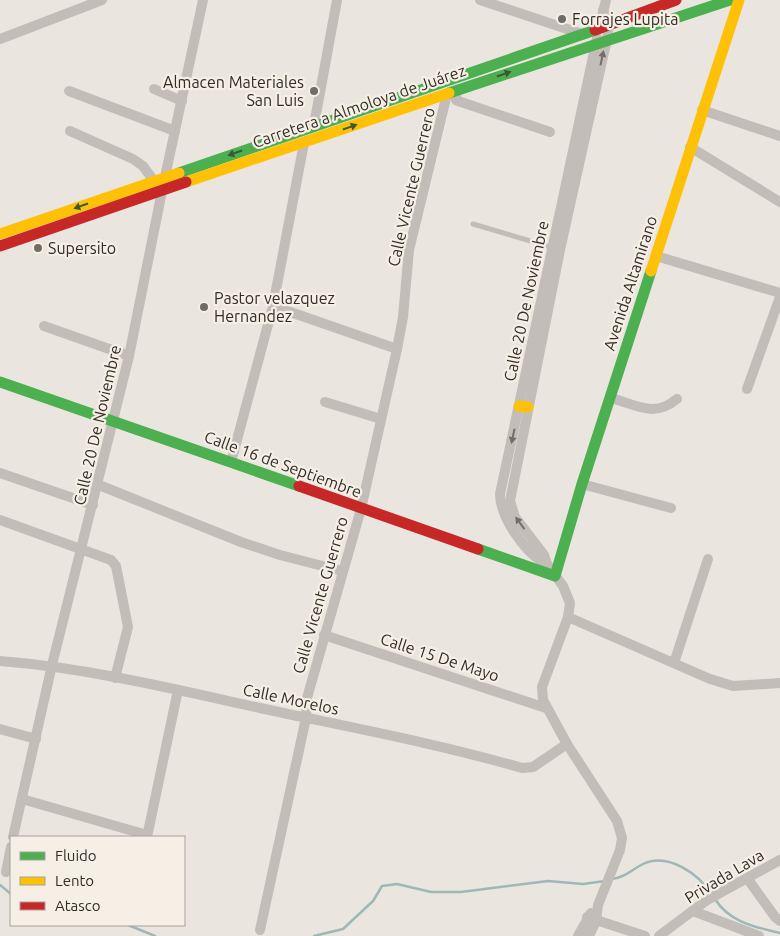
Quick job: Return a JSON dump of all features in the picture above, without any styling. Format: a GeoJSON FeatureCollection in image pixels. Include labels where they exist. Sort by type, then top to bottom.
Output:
{"type":"FeatureCollection","features":[{"type":"Feature","properties":{"kind":"main road","name":"Carretera a Almoloya de Juárez"},"geometry":{"type":"LineString","coordinates":[[0,234],[604,27],[676,0]]}},
{"type":"Feature","properties":{"kind":"main road","name":"Carretera a Almoloya de Juárez"},"geometry":{"type":"LineString","coordinates":[[0,246],[602,41],[730,0]]}},
{"type":"Feature","properties":{"kind":"main road","name":"Avenida Altamirano"},"geometry":{"type":"LineString","coordinates":[[555,576],[582,484],[739,0]]}},
{"type":"Feature","properties":{"kind":"main road"},"geometry":{"type":"LineString","coordinates":[[59,214],[63,225]]}},
{"type":"Feature","properties":{"kind":"main road","name":"Calle 16 de Septiembre"},"geometry":{"type":"LineString","coordinates":[[0,382],[555,576]]}},
{"type":"Feature","properties":{"kind":"street"},"geometry":{"type":"LineString","coordinates":[[0,38],[102,0]]}},
{"type":"Feature","properties":{"kind":"street"},"geometry":{"type":"LineString","coordinates":[[165,177],[203,0]]}},
{"type":"Feature","properties":{"kind":"street"},"geometry":{"type":"LineString","coordinates":[[314,125],[337,0]]}},
{"type":"Feature","properties":{"kind":"street"},"geometry":{"type":"LineString","coordinates":[[480,0],[582,34]]}},
{"type":"Feature","properties":{"kind":"street","name":"Calle 20 De Noviembre"},"geometry":{"type":"LineString","coordinates":[[591,919],[616,861],[621,845],[620,829],[546,708],[542,687],[568,617],[569,598],[546,564],[544,554],[516,517],[510,501],[524,406],[556,249],[602,41],[604,5]]}},
{"type":"Feature","properties":{"kind":"street"},"geometry":{"type":"LineString","coordinates":[[154,89],[182,101]]}},
{"type":"Feature","properties":{"kind":"street"},"geometry":{"type":"LineString","coordinates":[[70,91],[175,131]]}},
{"type":"Feature","properties":{"kind":"street"},"geometry":{"type":"LineString","coordinates":[[452,92],[456,100],[550,132]]}},
{"type":"Feature","properties":{"kind":"street","name":"Calle Vicente Guerrero"},"geometry":{"type":"LineString","coordinates":[[260,930],[306,718],[307,698],[361,508],[397,349],[403,316],[410,250],[452,92]]}},
{"type":"Feature","properties":{"kind":"street"},"geometry":{"type":"LineString","coordinates":[[702,110],[780,136]]}},
{"type":"Feature","properties":{"kind":"street"},"geometry":{"type":"LineString","coordinates":[[70,131],[134,159],[143,166],[154,181]]}},
{"type":"Feature","properties":{"kind":"street"},"geometry":{"type":"LineString","coordinates":[[231,462],[273,306],[304,143]]}},
{"type":"Feature","properties":{"kind":"street"},"geometry":{"type":"LineString","coordinates":[[690,147],[780,202]]}},
{"type":"Feature","properties":{"kind":"street","name":"Calle 20 De Noviembre"},"geometry":{"type":"LineString","coordinates":[[14,836],[52,665],[99,484],[129,356],[162,191]]}},
{"type":"Feature","properties":{"kind":"street"},"geometry":{"type":"LineString","coordinates":[[656,256],[780,293]]}},
{"type":"Feature","properties":{"kind":"street"},"geometry":{"type":"LineString","coordinates":[[747,389],[780,297]]}},
{"type":"Feature","properties":{"kind":"street"},"geometry":{"type":"LineString","coordinates":[[273,306],[397,349]]}},
{"type":"Feature","properties":{"kind":"street"},"geometry":{"type":"LineString","coordinates":[[44,326],[129,356]]}},
{"type":"Feature","properties":{"kind":"street"},"geometry":{"type":"LineString","coordinates":[[611,398],[655,410],[666,407],[676,399]]}},
{"type":"Feature","properties":{"kind":"street"},"geometry":{"type":"LineString","coordinates":[[325,402],[381,419]]}},
{"type":"Feature","properties":{"kind":"street"},"geometry":{"type":"LineString","coordinates":[[0,473],[93,505]]}},
{"type":"Feature","properties":{"kind":"street"},"geometry":{"type":"LineString","coordinates":[[99,484],[241,542],[280,555],[342,571]]}},
{"type":"Feature","properties":{"kind":"street"},"geometry":{"type":"LineString","coordinates":[[582,484],[671,508]]}},
{"type":"Feature","properties":{"kind":"street"},"geometry":{"type":"LineString","coordinates":[[0,520],[111,560],[116,566],[128,627],[115,678]]}},
{"type":"Feature","properties":{"kind":"street"},"geometry":{"type":"LineString","coordinates":[[674,663],[708,559]]}},
{"type":"Feature","properties":{"kind":"street"},"geometry":{"type":"LineString","coordinates":[[568,617],[710,679],[733,686],[780,682]]}},
{"type":"Feature","properties":{"kind":"street","name":"Calle 15 De Mayo"},"geometry":{"type":"LineString","coordinates":[[324,635],[546,708]]}},
{"type":"Feature","properties":{"kind":"street","name":"Calle Morelos"},"geometry":{"type":"LineString","coordinates":[[0,661],[52,665],[178,690],[458,750],[522,768],[533,767],[567,744]]}},
{"type":"Feature","properties":{"kind":"street"},"geometry":{"type":"LineString","coordinates":[[22,799],[147,836],[178,690]]}},
{"type":"Feature","properties":{"kind":"street"},"geometry":{"type":"LineString","coordinates":[[0,728],[36,738]]}},
{"type":"Feature","properties":{"kind":"street"},"geometry":{"type":"LineString","coordinates":[[6,872],[10,852]]}},
{"type":"Feature","properties":{"kind":"street","name":"Privada Lava"},"geometry":{"type":"LineString","coordinates":[[659,936],[707,900],[780,860]]}},
{"type":"Feature","properties":{"kind":"street"},"geometry":{"type":"LineString","coordinates":[[747,878],[775,917],[780,921]]}},
{"type":"Feature","properties":{"kind":"street"},"geometry":{"type":"LineString","coordinates":[[693,912],[759,936]]}},
{"type":"Feature","properties":{"kind":"street"},"geometry":{"type":"LineString","coordinates":[[578,936],[591,919]]}},
{"type":"Feature","properties":{"kind":"street"},"geometry":{"type":"LineString","coordinates":[[589,936],[591,919]]}},
{"type":"Feature","properties":{"kind":"street"},"geometry":{"type":"LineString","coordinates":[[591,919],[645,936]]}},
{"type":"Feature","properties":{"kind":"lane"},"geometry":{"type":"LineString","coordinates":[[473,224],[556,249]]}},
{"type":"Feature","properties":{"kind":"waterway"},"geometry":{"type":"LineString","coordinates":[[612,879],[625,875],[643,864],[662,861],[682,867],[691,873],[712,895]]}},
{"type":"Feature","properties":{"kind":"waterway"},"geometry":{"type":"LineString","coordinates":[[314,936],[343,929],[373,901],[382,886],[397,884],[431,892],[461,892],[548,881],[583,884],[605,881]]}},
{"type":"Feature","properties":{"kind":"waterway"},"geometry":{"type":"LineString","coordinates":[[0,885],[10,893]]}},
{"type":"Feature","properties":{"kind":"waterway"},"geometry":{"type":"LineString","coordinates":[[715,899],[721,907],[735,918],[752,926],[780,933]]}},
{"type":"Feature","properties":{"kind":"waterway"},"geometry":{"type":"LineString","coordinates":[[130,926],[155,936]]}},
{"type":"Feature","properties":{"kind":"traffic: fast"},"geometry":{"type":"LineString","coordinates":[[449,93],[730,0]]}},
{"type":"Feature","properties":{"kind":"traffic: fast"},"geometry":{"type":"LineString","coordinates":[[179,173],[595,30]]}},
{"type":"Feature","properties":{"kind":"traffic: fast"},"geometry":{"type":"LineString","coordinates":[[478,549],[555,576],[582,484],[651,271]]}},
{"type":"Feature","properties":{"kind":"traffic: fast"},"geometry":{"type":"LineString","coordinates":[[0,382],[299,486]]}},
{"type":"Feature","properties":{"kind":"traffic: slow"},"geometry":{"type":"LineString","coordinates":[[651,271],[739,0]]}},
{"type":"Feature","properties":{"kind":"traffic: slow"},"geometry":{"type":"LineString","coordinates":[[186,182],[449,93]]}},
{"type":"Feature","properties":{"kind":"traffic: slow"},"geometry":{"type":"LineString","coordinates":[[0,234],[179,173]]}},
{"type":"Feature","properties":{"kind":"traffic: slow"},"geometry":{"type":"LineString","coordinates":[[519,406],[528,407]]}},
{"type":"Feature","properties":{"kind":"traffic: jam"},"geometry":{"type":"LineString","coordinates":[[595,30],[676,0]]}},
{"type":"Feature","properties":{"kind":"traffic: jam"},"geometry":{"type":"LineString","coordinates":[[0,246],[186,182]]}},
{"type":"Feature","properties":{"kind":"traffic: jam"},"geometry":{"type":"LineString","coordinates":[[299,486],[478,549]]}},
{"type":"Feature","properties":{"kind":"place","name":"Forrajes Lupita"},"geometry":{"type":"Point","coordinates":[562,19]}},
{"type":"Feature","properties":{"kind":"place","name":"Almacen Materiales San Luis"},"geometry":{"type":"Point","coordinates":[314,91]}},
{"type":"Feature","properties":{"kind":"place","name":"Supersito"},"geometry":{"type":"Point","coordinates":[38,248]}},
{"type":"Feature","properties":{"kind":"place","name":"Pastor velazquez Hernandez"},"geometry":{"type":"Point","coordinates":[204,307]}}]}
